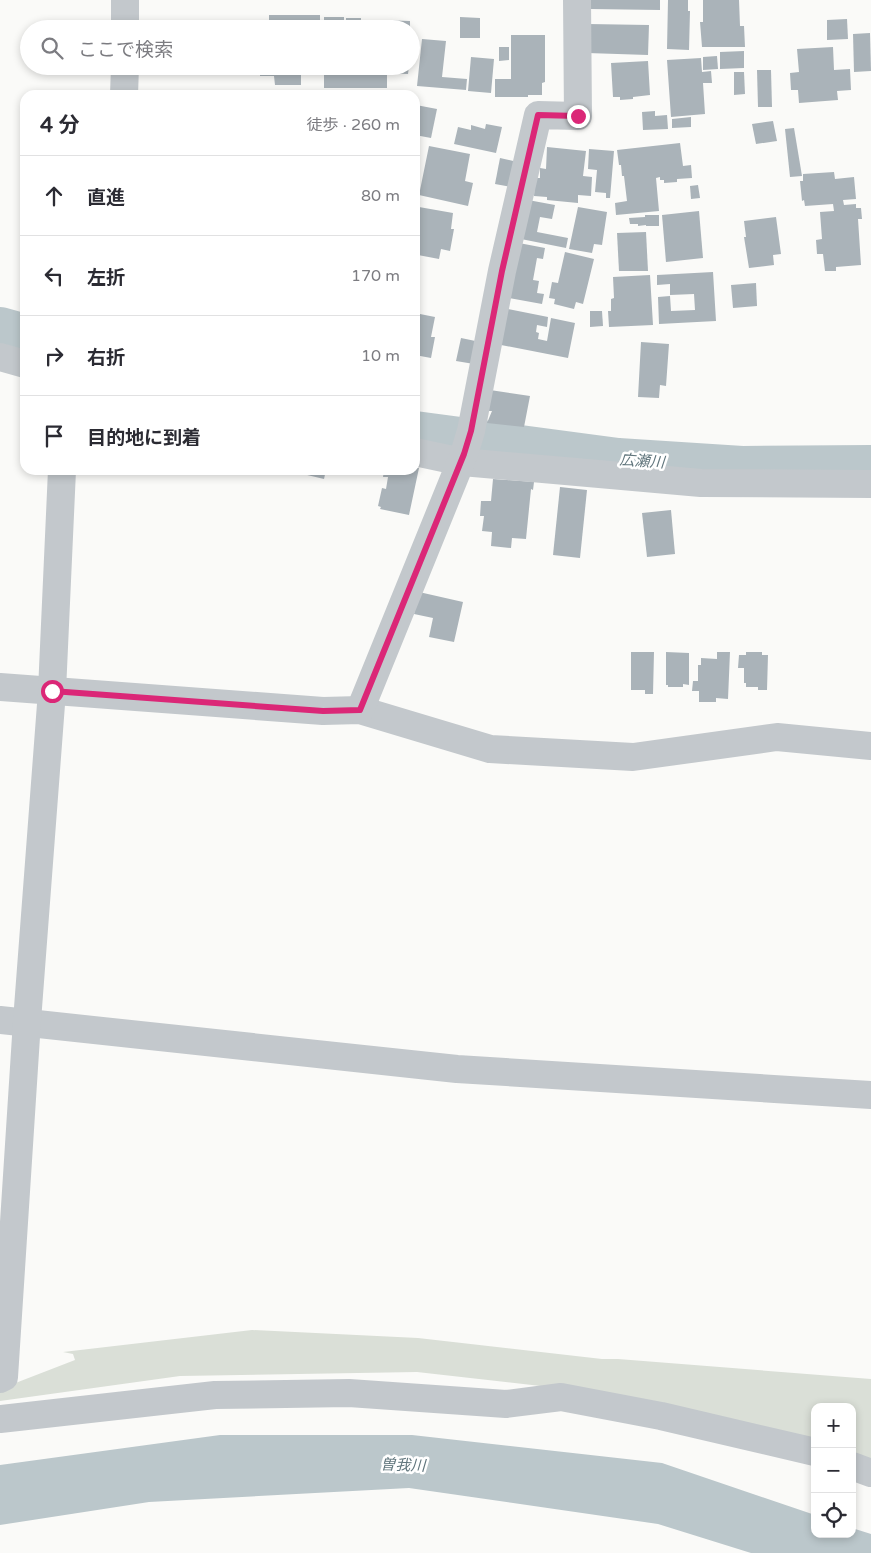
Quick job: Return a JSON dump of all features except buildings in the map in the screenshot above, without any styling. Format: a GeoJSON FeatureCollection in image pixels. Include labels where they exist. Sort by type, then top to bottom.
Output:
{"type":"FeatureCollection","features":[{"type":"Feature","properties":{"kind":"street"},"geometry":{"type":"LineString","coordinates":[[125,0],[125,20]]}},
{"type":"Feature","properties":{"kind":"street"},"geometry":{"type":"LineString","coordinates":[[360,710],[466,449],[502,271],[538,115],[578,116],[577,0]]}},
{"type":"Feature","properties":{"kind":"street"},"geometry":{"type":"LineString","coordinates":[[124,90],[125,75]]}},
{"type":"Feature","properties":{"kind":"street"},"geometry":{"type":"LineString","coordinates":[[0,357],[20,363]]}},
{"type":"Feature","properties":{"kind":"street"},"geometry":{"type":"LineString","coordinates":[[420,452],[466,449],[701,483],[871,484]]}},
{"type":"Feature","properties":{"kind":"street"},"geometry":{"type":"LineString","coordinates":[[0,1380],[4,1377],[27,1022],[52,691],[62,475]]}},
{"type":"Feature","properties":{"kind":"street"},"geometry":{"type":"LineString","coordinates":[[0,687],[323,711],[360,710],[490,749],[633,757],[777,737],[871,746]]}},
{"type":"Feature","properties":{"kind":"street"},"geometry":{"type":"LineString","coordinates":[[0,1020],[457,1069],[871,1095]]}},
{"type":"Feature","properties":{"kind":"street"},"geometry":{"type":"LineString","coordinates":[[0,1418],[215,1396],[349,1393],[506,1404],[561,1397],[661,1416],[811,1451]]}},
{"type":"Feature","properties":{"kind":"street"},"geometry":{"type":"LineString","coordinates":[[856,1467],[871,1473]]}},
{"type":"Feature","properties":{"kind":"shaded area"},"geometry":{"type":"Polygon","coordinates":[[[252,1330],[418,1338],[602,1359],[871,1379],[871,1464],[856,1459],[856,1403],[811,1403],[811,1443],[610,1394],[417,1372],[180,1376],[0,1401],[0,1389],[75,1360],[73,1354],[63,1352],[252,1330]]]}},
{"type":"Feature","properties":{"kind":"water","name":"曽我川"},"geometry":{"type":"Polygon","coordinates":[[[220,1435],[412,1435],[662,1463],[811,1514],[811,1538],[856,1538],[856,1529],[871,1534],[871,1553],[751,1553],[658,1524],[409,1488],[149,1502],[0,1525],[0,1465],[220,1435]]]}},
{"type":"Feature","properties":{"kind":"waterway","name":"広瀬川"},"geometry":{"type":"LineString","coordinates":[[0,329],[20,335]]}},
{"type":"Feature","properties":{"kind":"waterway","name":"広瀬川"},"geometry":{"type":"LineString","coordinates":[[420,434],[618,460],[742,468],[871,467]]}},
{"type":"Feature","properties":{"kind":"route"},"geometry":{"type":"LineString","coordinates":[[52,691],[323,711],[360,710],[462,462],[471,431],[502,271],[538,115],[578,116]]}}]}
